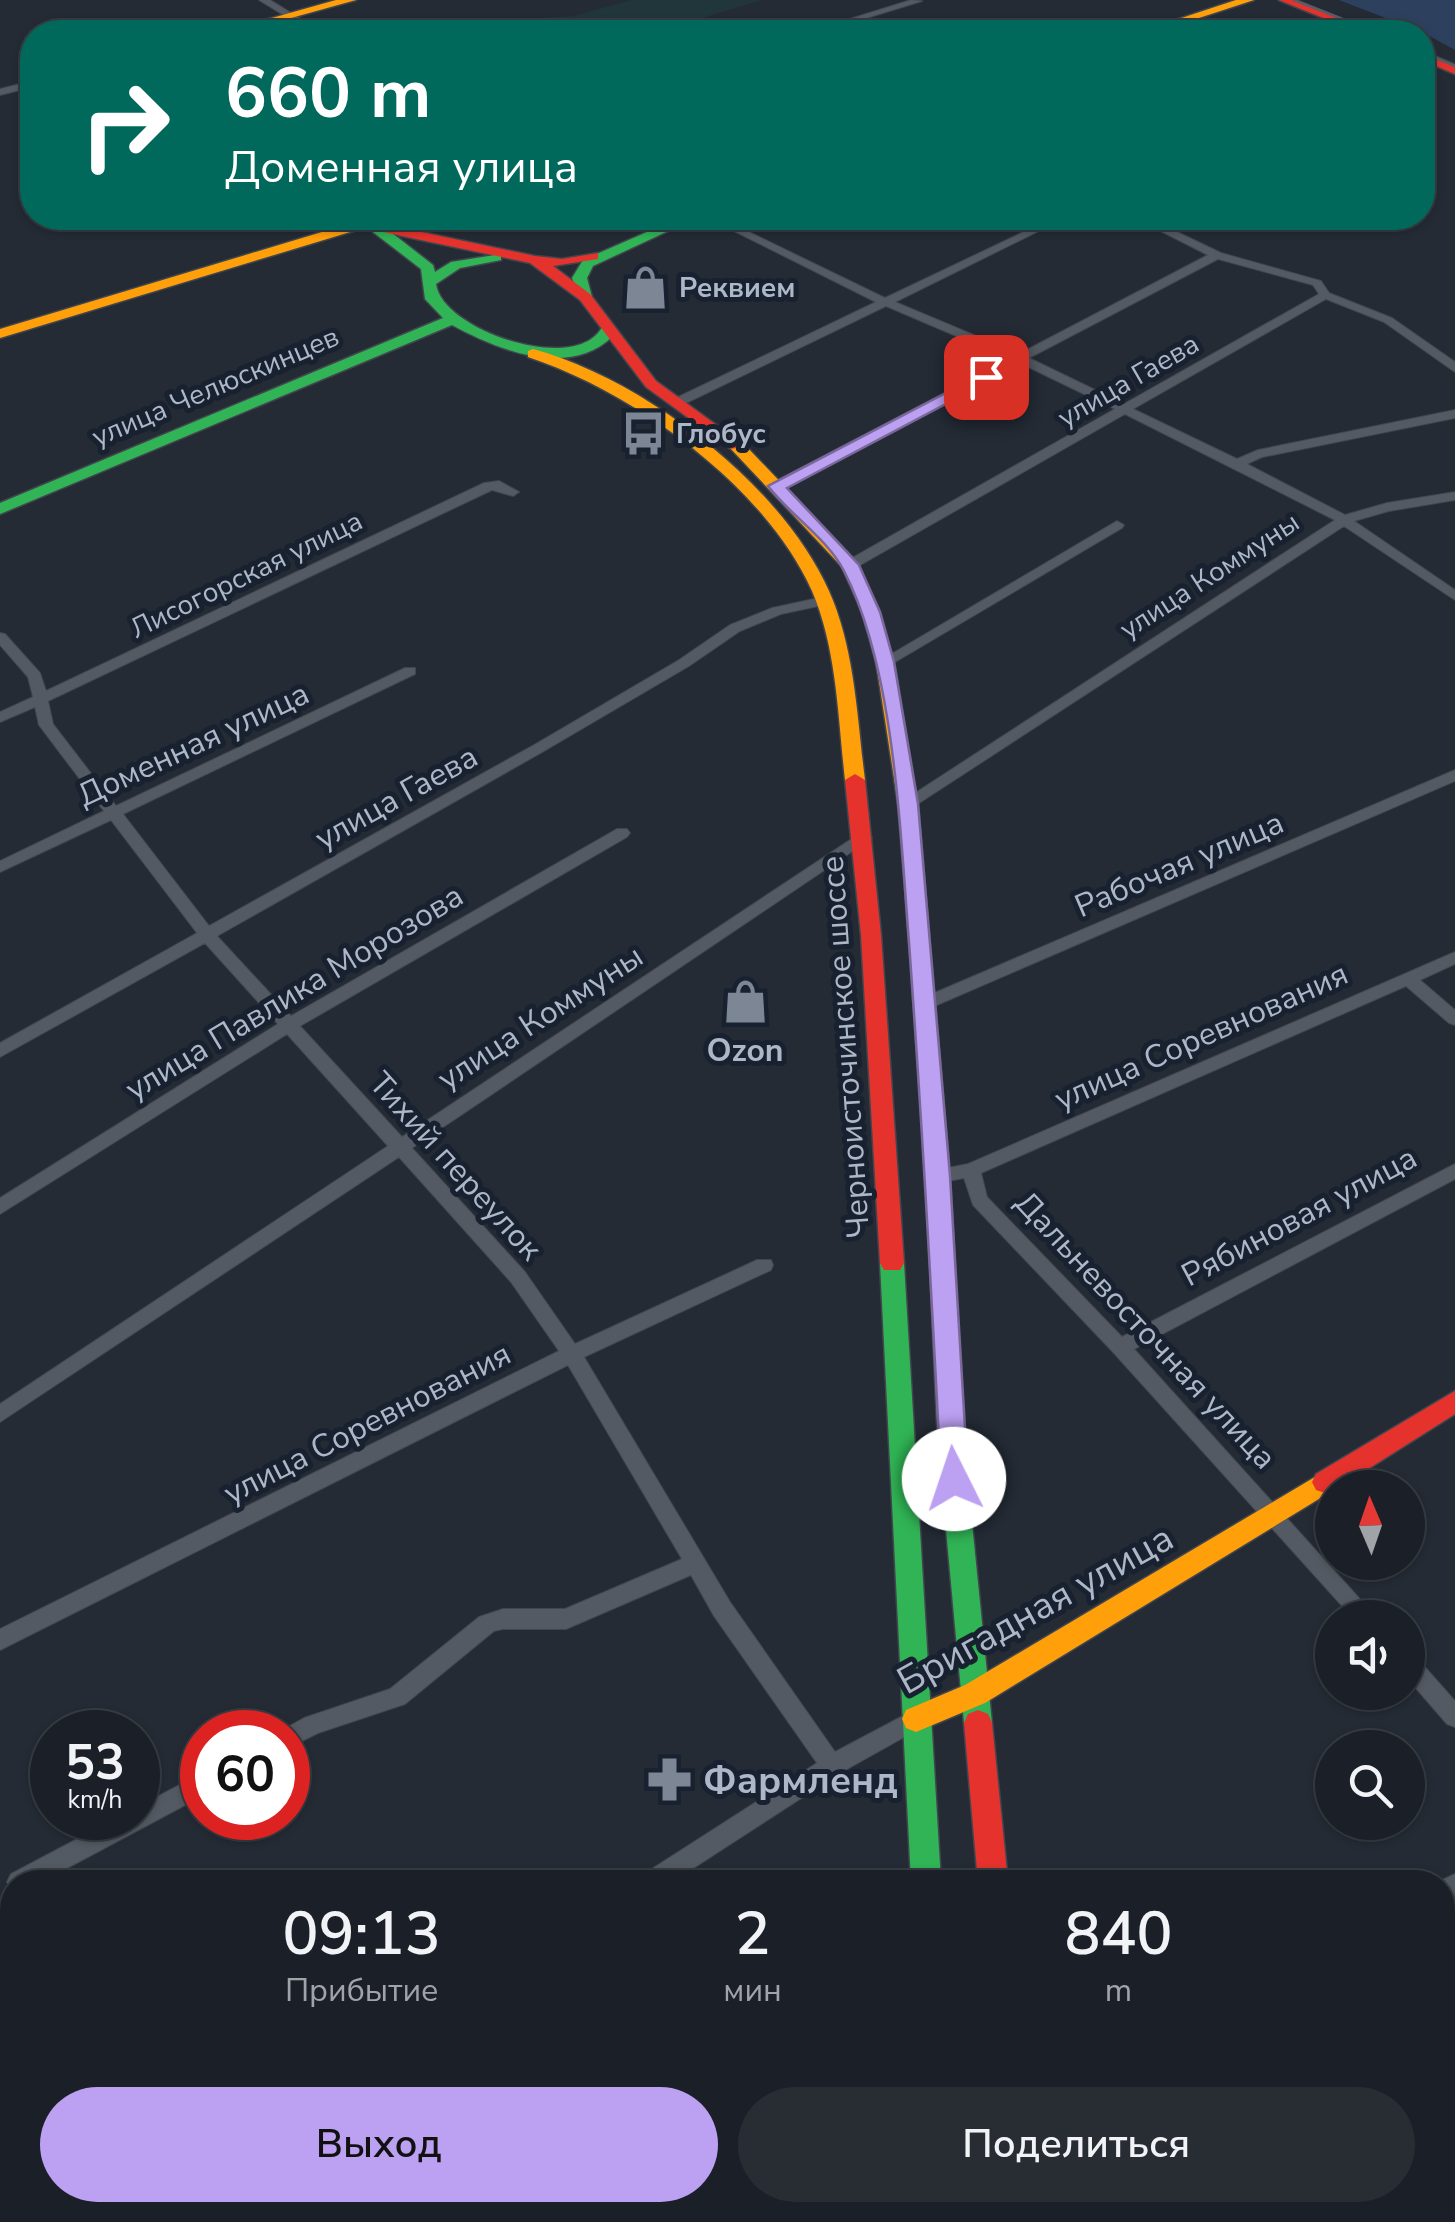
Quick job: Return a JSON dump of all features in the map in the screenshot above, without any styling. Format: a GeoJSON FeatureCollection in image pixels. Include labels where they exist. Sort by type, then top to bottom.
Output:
{"type":"FeatureCollection","features":[{"type":"Feature","properties":{"kind":"main road"},"geometry":{"type":"LineString","coordinates":[[272,20],[350,0]]}},
{"type":"Feature","properties":{"kind":"main road"},"geometry":{"type":"LineString","coordinates":[[1178,20],[1238,1],[1298,2],[1353,20]]}},
{"type":"Feature","properties":{"kind":"main road"},"geometry":{"type":"LineString","coordinates":[[1298,2],[1340,20]]}},
{"type":"Feature","properties":{"kind":"main road"},"geometry":{"type":"LineString","coordinates":[[0,334],[340,230]]}},
{"type":"Feature","properties":{"kind":"main road"},"geometry":{"type":"LineString","coordinates":[[377,230],[423,263],[431,281],[433,300],[453,319]]}},
{"type":"Feature","properties":{"kind":"main road"},"geometry":{"type":"LineString","coordinates":[[402,230],[526,258]]}},
{"type":"Feature","properties":{"kind":"main road"},"geometry":{"type":"LineString","coordinates":[[431,281],[466,262],[526,258],[578,261],[660,230]]}},
{"type":"Feature","properties":{"kind":"main road"},"geometry":{"type":"LineString","coordinates":[[585,296],[578,281],[580,270],[635,240]]}},
{"type":"Feature","properties":{"kind":"main road","name":"Черноисточинское шоссе"},"geometry":{"type":"LineString","coordinates":[[526,258],[585,296],[650,384],[733,442],[850,565],[871,612],[885,662],[888,1173],[925,1870]]}},
{"type":"Feature","properties":{"kind":"main road","name":"Черноисточинское шоссе"},"geometry":{"type":"LineString","coordinates":[[453,319],[533,354],[573,365],[701,450],[782,534],[810,572],[823,601],[886,822],[924,1004],[938,1176],[951,1443],[992,1870]]}},
{"type":"Feature","properties":{"kind":"main road","name":"улица Челюскинцев"},"geometry":{"type":"LineString","coordinates":[[0,509],[453,319]]}},
{"type":"Feature","properties":{"kind":"main road"},"geometry":{"type":"LineString","coordinates":[[533,354],[560,355],[587,349],[606,336],[608,328]]}},
{"type":"Feature","properties":{"kind":"main road","name":"Бригадная улица"},"geometry":{"type":"LineString","coordinates":[[916,1719],[974,1694],[1455,1401]]}},
{"type":"Feature","properties":{"kind":"street"},"geometry":{"type":"LineString","coordinates":[[264,0],[299,20]]}},
{"type":"Feature","properties":{"kind":"street"},"geometry":{"type":"LineString","coordinates":[[853,20],[917,1]]}},
{"type":"Feature","properties":{"kind":"street"},"geometry":{"type":"LineString","coordinates":[[738,230],[1129,410],[1237,464],[1344,520],[1455,596]]}},
{"type":"Feature","properties":{"kind":"street"},"geometry":{"type":"LineString","coordinates":[[676,403],[1036,230]]}},
{"type":"Feature","properties":{"kind":"street"},"geometry":{"type":"LineString","coordinates":[[1166,230],[1217,254],[1317,283],[1325,295],[1388,320],[1455,368]]}},
{"type":"Feature","properties":{"kind":"street"},"geometry":{"type":"LineString","coordinates":[[776,486],[1217,254]]}},
{"type":"Feature","properties":{"kind":"street","name":"улица Гаева"},"geometry":{"type":"LineString","coordinates":[[850,565],[1129,410],[1325,295]]}},
{"type":"Feature","properties":{"kind":"street"},"geometry":{"type":"LineString","coordinates":[[1237,464],[1258,454],[1455,414]]}},
{"type":"Feature","properties":{"kind":"street","name":"Лисогорская улица"},"geometry":{"type":"LineString","coordinates":[[0,718],[489,486],[500,484],[514,492]]}},
{"type":"Feature","properties":{"kind":"street","name":"улица Коммуны"},"geometry":{"type":"LineString","coordinates":[[0,1414],[1344,520],[1376,509],[1455,496]]}},
{"type":"Feature","properties":{"kind":"street"},"geometry":{"type":"LineString","coordinates":[[885,662],[1117,525]]}},
{"type":"Feature","properties":{"kind":"street","name":"улица Гаева"},"geometry":{"type":"LineString","coordinates":[[0,1051],[538,748],[684,663],[735,628],[777,611],[823,601]]}},
{"type":"Feature","properties":{"kind":"street","name":"Тихий переулок"},"geometry":{"type":"LineString","coordinates":[[0,637],[35,676],[46,725],[207,935],[518,1277],[572,1354],[722,1608],[832,1766]]}},
{"type":"Feature","properties":{"kind":"street","name":"Доменная улица"},"geometry":{"type":"LineString","coordinates":[[0,867],[410,671]]}},
{"type":"Feature","properties":{"kind":"street","name":"Рабочая улица"},"geometry":{"type":"LineString","coordinates":[[924,1004],[1455,774]]}},
{"type":"Feature","properties":{"kind":"street","name":"улица Павлика Морозова"},"geometry":{"type":"LineString","coordinates":[[0,1207],[289,1025],[622,833]]}},
{"type":"Feature","properties":{"kind":"street","name":"улица Соревнования"},"geometry":{"type":"LineString","coordinates":[[938,1176],[971,1170],[1455,958]]}},
{"type":"Feature","properties":{"kind":"street"},"geometry":{"type":"LineString","coordinates":[[1408,978],[1455,1020]]}},
{"type":"Feature","properties":{"kind":"street","name":"Дальневосточная улица"},"geometry":{"type":"LineString","coordinates":[[971,1170],[979,1200],[1275,1514],[1350,1600]]}},
{"type":"Feature","properties":{"kind":"street","name":"Рябиновая улица"},"geometry":{"type":"LineString","coordinates":[[1120,1347],[1455,1171]]}},
{"type":"Feature","properties":{"kind":"street","name":"улица Соревнования"},"geometry":{"type":"LineString","coordinates":[[0,1640],[572,1354],[764,1265]]}},
{"type":"Feature","properties":{"kind":"street"},"geometry":{"type":"LineString","coordinates":[[310,1726],[396,1697],[486,1624],[503,1619],[566,1619],[696,1562]]}},
{"type":"Feature","properties":{"kind":"street"},"geometry":{"type":"LineString","coordinates":[[1425,1683],[1455,1717]]}},
{"type":"Feature","properties":{"kind":"street","name":"Бригадная улица"},"geometry":{"type":"LineString","coordinates":[[671,1870],[832,1766],[916,1719]]}},
{"type":"Feature","properties":{"kind":"street"},"geometry":{"type":"LineString","coordinates":[[42,1870],[180,1796]]}},
{"type":"Feature","properties":{"kind":"green space"},"geometry":{"type":"Polygon","coordinates":[[[632,0],[761,0],[696,20],[519,20],[573,16],[632,0]]]}},
{"type":"Feature","properties":{"kind":"water"},"geometry":{"type":"Polygon","coordinates":[[[1339,0],[1455,0],[1455,50],[1435,39],[1435,20],[1391,20],[1339,0]]]}},
{"type":"Feature","properties":{"kind":"tram line"},"geometry":{"type":"LineString","coordinates":[[1294,0],[1345,20]]}},
{"type":"Feature","properties":{"kind":"tram line"},"geometry":{"type":"LineString","coordinates":[[1435,58],[1455,66]]}},
{"type":"Feature","properties":{"kind":"traffic: fast"},"geometry":{"type":"LineString","coordinates":[[379,230],[428,268],[432,299],[441,310],[472,330],[511,345],[562,354],[596,342],[606,336],[608,328]]}},
{"type":"Feature","properties":{"kind":"traffic: fast"},"geometry":{"type":"LineString","coordinates":[[585,297],[579,278],[588,263],[662,230]]}},
{"type":"Feature","properties":{"kind":"traffic: fast"},"geometry":{"type":"LineString","coordinates":[[431,281],[456,265],[496,257]]}},
{"type":"Feature","properties":{"kind":"traffic: fast"},"geometry":{"type":"LineString","coordinates":[[0,509],[453,319]]}},
{"type":"Feature","properties":{"kind":"traffic: fast"},"geometry":{"type":"LineString","coordinates":[[915,888],[938,1176],[951,1443],[978,1723]]}},
{"type":"Feature","properties":{"kind":"traffic: fast"},"geometry":{"type":"LineString","coordinates":[[892,1263],[925,1870]]}},
{"type":"Feature","properties":{"kind":"traffic: slow"},"geometry":{"type":"LineString","coordinates":[[274,20],[350,0]]}},
{"type":"Feature","properties":{"kind":"traffic: slow"},"geometry":{"type":"LineString","coordinates":[[1184,20],[1248,0]]}},
{"type":"Feature","properties":{"kind":"traffic: slow"},"geometry":{"type":"LineString","coordinates":[[0,334],[342,230]]}},
{"type":"Feature","properties":{"kind":"traffic: slow"},"geometry":{"type":"LineString","coordinates":[[533,354],[613,387],[656,415],[739,482],[774,519],[802,557],[828,614],[843,685],[855,780]]}},
{"type":"Feature","properties":{"kind":"traffic: slow"},"geometry":{"type":"LineString","coordinates":[[737,446],[850,565],[871,612],[885,662],[908,804],[915,888]]}},
{"type":"Feature","properties":{"kind":"traffic: slow"},"geometry":{"type":"LineString","coordinates":[[916,1719],[975,1694],[1315,1488]]}},
{"type":"Feature","properties":{"kind":"traffic: jam"},"geometry":{"type":"LineString","coordinates":[[1285,0],[1336,20]]}},
{"type":"Feature","properties":{"kind":"traffic: jam"},"geometry":{"type":"LineString","coordinates":[[1435,61],[1455,70]]}},
{"type":"Feature","properties":{"kind":"traffic: jam"},"geometry":{"type":"LineString","coordinates":[[393,230],[535,260],[585,297],[651,384],[737,446]]}},
{"type":"Feature","properties":{"kind":"traffic: jam"},"geometry":{"type":"LineString","coordinates":[[535,260],[562,263],[593,256]]}},
{"type":"Feature","properties":{"kind":"traffic: jam"},"geometry":{"type":"LineString","coordinates":[[855,780],[871,935],[892,1263]]}},
{"type":"Feature","properties":{"kind":"traffic: jam"},"geometry":{"type":"LineString","coordinates":[[1344,1470],[1455,1401]]}},
{"type":"Feature","properties":{"kind":"traffic: jam"},"geometry":{"type":"LineString","coordinates":[[978,1723],[992,1870]]}},
{"type":"Feature","properties":{"kind":"place","name":"Реквием"},"geometry":{"type":"Point","coordinates":[646,287]}},
{"type":"Feature","properties":{"kind":"place","name":"Глобус"},"geometry":{"type":"Point","coordinates":[643,433]}},
{"type":"Feature","properties":{"kind":"place","name":"Ozon"},"geometry":{"type":"Point","coordinates":[745,1002]}},
{"type":"Feature","properties":{"kind":"place","name":"Фармленд"},"geometry":{"type":"Point","coordinates":[670,1780]}},
{"type":"Feature","properties":{"kind":"route"},"geometry":{"type":"LineString","coordinates":[[954,1479],[938,1176],[908,804],[885,662],[871,612],[850,565],[776,486],[986,377]]}}]}
